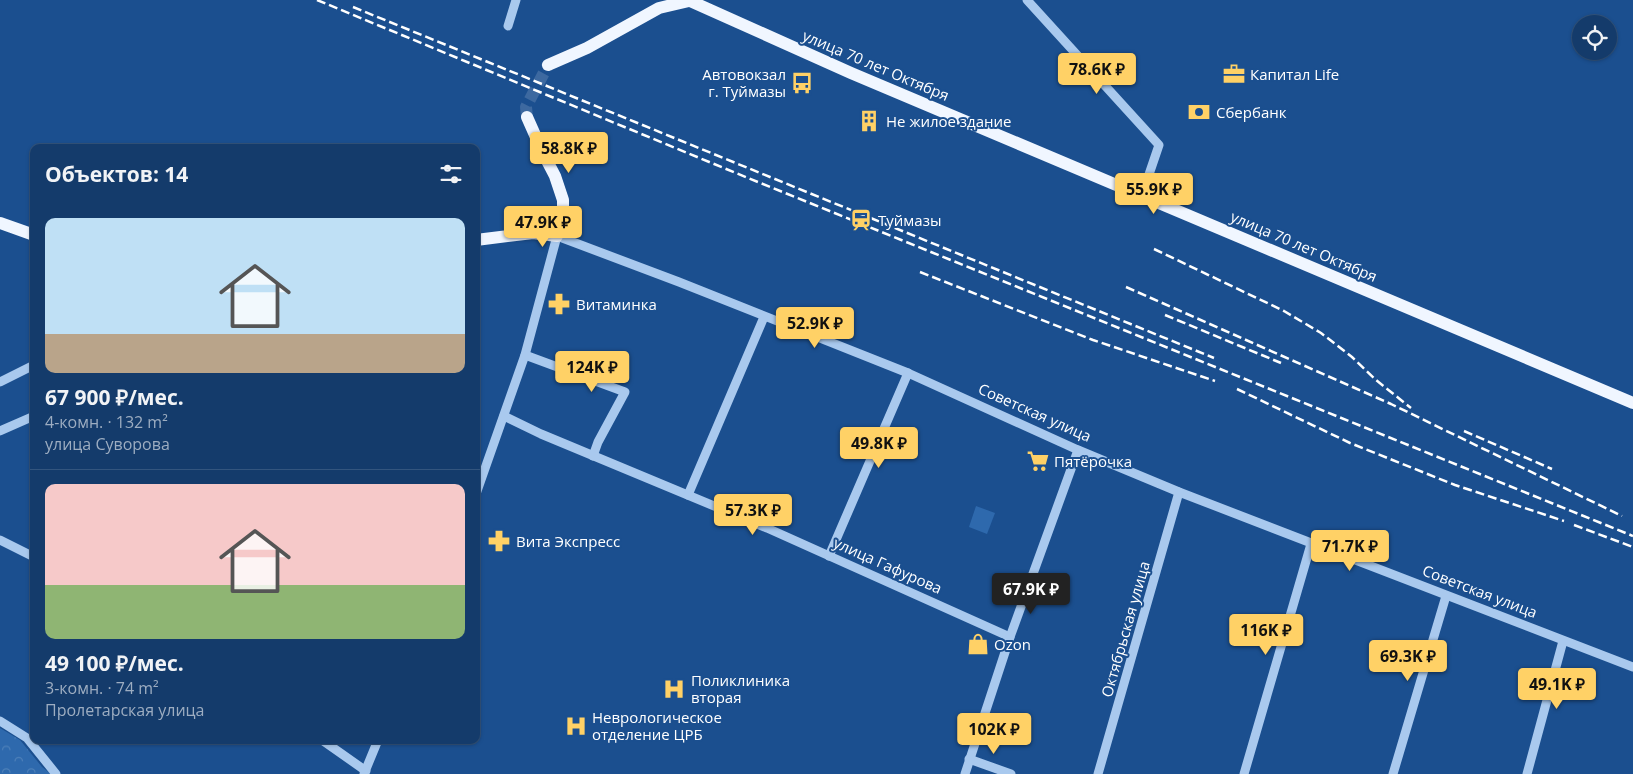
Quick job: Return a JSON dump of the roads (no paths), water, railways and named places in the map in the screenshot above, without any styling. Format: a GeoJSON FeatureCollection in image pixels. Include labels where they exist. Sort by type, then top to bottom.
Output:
{"type":"FeatureCollection","features":[{"type":"Feature","properties":{"kind":"main road","name":"улица 70 лет Октября"},"geometry":{"type":"LineString","coordinates":[[688,0],[851,74],[1633,402]]}},
{"type":"Feature","properties":{"kind":"main road"},"geometry":{"type":"LineString","coordinates":[[548,65],[587,48],[659,8],[688,0]]}},
{"type":"Feature","properties":{"kind":"main road"},"geometry":{"type":"LineString","coordinates":[[527,117],[542,153],[555,176],[563,200],[563,217],[557,236]]}},
{"type":"Feature","properties":{"kind":"main road"},"geometry":{"type":"LineString","coordinates":[[0,223],[30,234]]}},
{"type":"Feature","properties":{"kind":"main road","name":"Советская улица"},"geometry":{"type":"LineString","coordinates":[[480,239],[533,232],[557,236]]}},
{"type":"Feature","properties":{"kind":"street"},"geometry":{"type":"LineString","coordinates":[[508,26],[516,0]]}},
{"type":"Feature","properties":{"kind":"street"},"geometry":{"type":"LineString","coordinates":[[1027,0],[1159,145],[1142,195]]}},
{"type":"Feature","properties":{"kind":"street"},"geometry":{"type":"LineString","coordinates":[[480,483],[525,355],[557,236]]}},
{"type":"Feature","properties":{"kind":"street","name":"Советская улица"},"geometry":{"type":"LineString","coordinates":[[557,236],[680,282],[764,317],[908,372],[1078,450],[1178,492],[1633,668]]}},
{"type":"Feature","properties":{"kind":"street"},"geometry":{"type":"LineString","coordinates":[[688,496],[764,317]]}},
{"type":"Feature","properties":{"kind":"street"},"geometry":{"type":"LineString","coordinates":[[525,355],[625,392],[598,442],[593,456]]}},
{"type":"Feature","properties":{"kind":"street"},"geometry":{"type":"LineString","coordinates":[[0,382],[30,366]]}},
{"type":"Feature","properties":{"kind":"street"},"geometry":{"type":"LineString","coordinates":[[829,556],[908,372]]}},
{"type":"Feature","properties":{"kind":"street","name":"улица Гафурова"},"geometry":{"type":"LineString","coordinates":[[504,416],[541,434],[829,556],[1010,637]]}},
{"type":"Feature","properties":{"kind":"street"},"geometry":{"type":"LineString","coordinates":[[0,431],[30,418]]}},
{"type":"Feature","properties":{"kind":"street"},"geometry":{"type":"LineString","coordinates":[[965,774],[1010,637],[1078,450]]}},
{"type":"Feature","properties":{"kind":"street","name":"Октябрьская улица"},"geometry":{"type":"LineString","coordinates":[[1098,774],[1178,492]]}},
{"type":"Feature","properties":{"kind":"street"},"geometry":{"type":"LineString","coordinates":[[0,540],[30,555]]}},
{"type":"Feature","properties":{"kind":"street"},"geometry":{"type":"LineString","coordinates":[[1244,774],[1311,544]]}},
{"type":"Feature","properties":{"kind":"street"},"geometry":{"type":"LineString","coordinates":[[1393,774],[1446,596]]}},
{"type":"Feature","properties":{"kind":"street"},"geometry":{"type":"LineString","coordinates":[[1527,774],[1563,640]]}},
{"type":"Feature","properties":{"kind":"street"},"geometry":{"type":"LineString","coordinates":[[0,721],[30,742]]}},
{"type":"Feature","properties":{"kind":"street"},"geometry":{"type":"LineString","coordinates":[[32,744],[56,774]]}},
{"type":"Feature","properties":{"kind":"street"},"geometry":{"type":"LineString","coordinates":[[327,744],[365,772],[376,744]]}},
{"type":"Feature","properties":{"kind":"street"},"geometry":{"type":"LineString","coordinates":[[969,759],[1011,774]]}},
{"type":"Feature","properties":{"kind":"tunnel"},"geometry":{"type":"LineString","coordinates":[[527,117],[526,107],[548,65]]}},
{"type":"Feature","properties":{"kind":"railway"},"geometry":{"type":"LineString","coordinates":[[317,0],[748,178],[1633,536]]}},
{"type":"Feature","properties":{"kind":"railway"},"geometry":{"type":"LineString","coordinates":[[353,7],[1214,358]]}},
{"type":"Feature","properties":{"kind":"railway"},"geometry":{"type":"LineString","coordinates":[[1154,249],[1284,311],[1321,333],[1411,408]]}},
{"type":"Feature","properties":{"kind":"railway"},"geometry":{"type":"LineString","coordinates":[[920,272],[1093,340],[1215,381]]}},
{"type":"Feature","properties":{"kind":"railway"},"geometry":{"type":"LineString","coordinates":[[1126,287],[1391,404],[1622,516]]}},
{"type":"Feature","properties":{"kind":"railway"},"geometry":{"type":"LineString","coordinates":[[1165,315],[1281,363]]}},
{"type":"Feature","properties":{"kind":"railway"},"geometry":{"type":"LineString","coordinates":[[1237,389],[1350,443],[1455,485],[1564,521]]}},
{"type":"Feature","properties":{"kind":"railway"},"geometry":{"type":"LineString","coordinates":[[1464,431],[1552,469]]}},
{"type":"Feature","properties":{"kind":"railway"},"geometry":{"type":"LineString","coordinates":[[1574,525],[1633,547]]}},
{"type":"Feature","properties":{"kind":"place","name":"Капитал Life"},"geometry":{"type":"Point","coordinates":[1234,74]}},
{"type":"Feature","properties":{"kind":"place","name":"Автовокзал г. Туймазы"},"geometry":{"type":"Point","coordinates":[802,83]}},
{"type":"Feature","properties":{"kind":"place","name":"Сбербанк"},"geometry":{"type":"Point","coordinates":[1199,112]}},
{"type":"Feature","properties":{"kind":"place","name":"Не жилое здание"},"geometry":{"type":"Point","coordinates":[869,121]}},
{"type":"Feature","properties":{"kind":"place","name":"Туймазы"},"geometry":{"type":"Point","coordinates":[861,220]}},
{"type":"Feature","properties":{"kind":"place","name":"Витаминка"},"geometry":{"type":"Point","coordinates":[559,304]}},
{"type":"Feature","properties":{"kind":"place","name":"Пятёрочка"},"geometry":{"type":"Point","coordinates":[1038,461]}},
{"type":"Feature","properties":{"kind":"place","name":"Вита Экспресс"},"geometry":{"type":"Point","coordinates":[499,541]}},
{"type":"Feature","properties":{"kind":"place","name":"Ozon"},"geometry":{"type":"Point","coordinates":[978,644]}},
{"type":"Feature","properties":{"kind":"place","name":"Поликлиника вторая"},"geometry":{"type":"Point","coordinates":[674,689]}},
{"type":"Feature","properties":{"kind":"place","name":"Неврологическое отделение ЦРБ"},"geometry":{"type":"Point","coordinates":[576,726]}}]}
